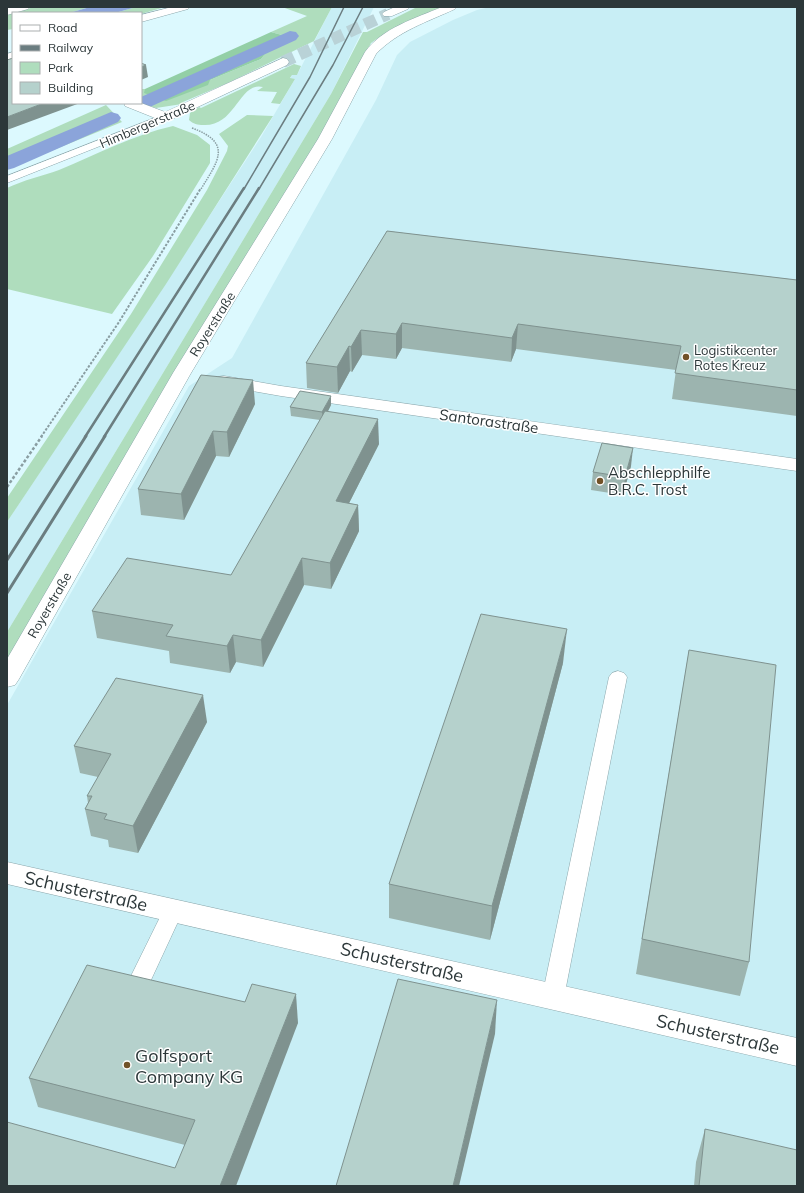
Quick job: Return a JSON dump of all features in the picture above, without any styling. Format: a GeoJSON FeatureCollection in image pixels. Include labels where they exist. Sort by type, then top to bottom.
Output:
{"type":"FeatureCollection","features":[{"type":"Feature","properties":{"kind":"street"},"geometry":{"type":"LineString","coordinates":[[7,12],[24,7]]}},
{"type":"Feature","properties":{"kind":"street"},"geometry":{"type":"LineString","coordinates":[[142,19],[184,7]]}},
{"type":"Feature","properties":{"kind":"street"},"geometry":{"type":"LineString","coordinates":[[388,14],[404,7]]}},
{"type":"Feature","properties":{"kind":"street","name":"Royerstraße"},"geometry":{"type":"LineString","coordinates":[[7,679],[194,376],[326,139],[371,52],[379,42],[392,34],[451,7]]}},
{"type":"Feature","properties":{"kind":"street","name":"Himbergerstraße"},"geometry":{"type":"LineString","coordinates":[[165,117],[284,62]]}},
{"type":"Feature","properties":{"kind":"street"},"geometry":{"type":"LineString","coordinates":[[132,104],[165,117]]}},
{"type":"Feature","properties":{"kind":"street","name":"Santorastraße"},"geometry":{"type":"LineString","coordinates":[[194,376],[281,391],[797,465]]}},
{"type":"Feature","properties":{"kind":"street","name":"Schusterstraße"},"geometry":{"type":"LineString","coordinates":[[7,873],[797,1052]]}},
{"type":"Feature","properties":{"kind":"lane","name":"Himbergerstraße"},"geometry":{"type":"LineString","coordinates":[[7,180],[165,117]]}},
{"type":"Feature","properties":{"kind":"lane"},"geometry":{"type":"LineString","coordinates":[[554,996],[618,677]]}},
{"type":"Feature","properties":{"kind":"lane"},"geometry":{"type":"LineString","coordinates":[[140,980],[173,911]]}},
{"type":"Feature","properties":{"kind":"path"},"geometry":{"type":"LineString","coordinates":[[7,487],[120,322],[216,163],[219,148],[212,138],[165,117]]}},
{"type":"Feature","properties":{"kind":"shaded area"},"geometry":{"type":"Polygon","coordinates":[[[332,7],[374,7],[331,94],[7,632],[7,522],[261,137],[295,79],[290,79],[292,75],[297,75],[332,7]]]}},
{"type":"Feature","properties":{"kind":"shaded area"},"geometry":{"type":"Polygon","coordinates":[[[490,7],[797,7],[797,1186],[7,1186],[7,705],[189,386],[232,358],[376,100],[397,55],[410,42],[453,20],[477,10],[490,7]]]}},
{"type":"Feature","properties":{"kind":"green space"},"geometry":{"type":"Polygon","coordinates":[[[34,7],[90,7],[72,12],[17,12],[34,7]]]}},
{"type":"Feature","properties":{"kind":"green space"},"geometry":{"type":"Polygon","coordinates":[[[136,7],[165,7],[142,14],[142,12],[118,12],[136,7]]]}},
{"type":"Feature","properties":{"kind":"green space"},"geometry":{"type":"Polygon","coordinates":[[[282,7],[332,7],[314,41],[228,83],[183,102],[185,103],[156,108],[142,103],[142,89],[145,89],[145,93],[210,80],[261,59],[269,49],[289,37],[271,32],[307,16],[282,7]]]}},
{"type":"Feature","properties":{"kind":"green space"},"geometry":{"type":"Polygon","coordinates":[[[417,7],[444,7],[378,38],[371,43],[332,116],[7,664],[7,632],[331,94],[363,32],[367,32],[417,7]]]}},
{"type":"Feature","properties":{"kind":"green space"},"geometry":{"type":"Polygon","coordinates":[[[12,13],[12,29],[7,30],[7,15],[12,13]]]}},
{"type":"Feature","properties":{"kind":"green space"},"geometry":{"type":"Polygon","coordinates":[[[271,32],[289,37],[269,49],[261,59],[210,80],[208,85],[166,101],[144,93],[145,89],[271,32]]]}},
{"type":"Feature","properties":{"kind":"green space"},"geometry":{"type":"Polygon","coordinates":[[[294,64],[301,66],[297,75],[292,75],[290,78],[295,79],[280,104],[271,103],[277,92],[257,91],[263,87],[255,87],[242,97],[223,119],[214,124],[199,125],[189,120],[190,113],[199,107],[201,108],[294,64]]]}},
{"type":"Feature","properties":{"kind":"green space"},"geometry":{"type":"Polygon","coordinates":[[[106,105],[122,122],[7,169],[7,149],[106,105]]]}},
{"type":"Feature","properties":{"kind":"green space"},"geometry":{"type":"Polygon","coordinates":[[[247,115],[273,116],[166,284],[7,522],[7,498],[131,314],[207,190],[227,151],[228,146],[219,134],[247,115]]]}},
{"type":"Feature","properties":{"kind":"green space"},"geometry":{"type":"Polygon","coordinates":[[[173,126],[197,135],[210,145],[210,163],[153,256],[112,314],[7,289],[7,188],[26,180],[59,170],[144,134],[173,126]]]}},
{"type":"Feature","properties":{"kind":"water"},"geometry":{"type":"Polygon","coordinates":[[[90,7],[136,7],[118,12],[72,12],[90,7]]]}},
{"type":"Feature","properties":{"kind":"building"},"geometry":{"type":"Polygon","coordinates":[[[12,58],[12,104],[41,104],[7,117],[7,60],[12,58]]]}},
{"type":"Feature","properties":{"kind":"building"},"geometry":{"type":"Polygon","coordinates":[[[387,231],[797,280],[797,390],[675,373],[681,346],[518,324],[512,338],[402,323],[396,334],[361,330],[351,347],[349,346],[337,367],[306,363],[387,231]]]}},
{"type":"Feature","properties":{"kind":"building"},"geometry":{"type":"Polygon","coordinates":[[[201,375],[253,380],[227,432],[213,431],[181,494],[138,489],[201,375]]]}},
{"type":"Feature","properties":{"kind":"building"},"geometry":{"type":"Polygon","coordinates":[[[300,391],[331,396],[322,412],[290,407],[300,391]]]}},
{"type":"Feature","properties":{"kind":"building"},"geometry":{"type":"Polygon","coordinates":[[[325,411],[378,419],[336,501],[358,505],[330,563],[302,558],[261,640],[233,635],[227,646],[166,636],[173,625],[92,611],[127,558],[231,575],[325,411]]]}},
{"type":"Feature","properties":{"kind":"building"},"geometry":{"type":"Polygon","coordinates":[[[602,443],[633,448],[625,477],[593,472],[602,443]]]}},
{"type":"Feature","properties":{"kind":"building"},"geometry":{"type":"Polygon","coordinates":[[[481,614],[567,629],[492,906],[389,884],[481,614]]]}},
{"type":"Feature","properties":{"kind":"building"},"geometry":{"type":"Polygon","coordinates":[[[689,650],[776,665],[749,962],[642,939],[689,650]]]}},
{"type":"Feature","properties":{"kind":"building"},"geometry":{"type":"Polygon","coordinates":[[[116,678],[203,695],[133,826],[104,819],[107,814],[85,809],[92,796],[87,796],[111,754],[74,746],[116,678]]]}},
{"type":"Feature","properties":{"kind":"building"},"geometry":{"type":"Polygon","coordinates":[[[87,965],[245,1002],[252,984],[296,994],[220,1186],[7,1186],[7,1122],[175,1168],[195,1120],[29,1078],[87,965]]]}},
{"type":"Feature","properties":{"kind":"building"},"geometry":{"type":"Polygon","coordinates":[[[398,979],[497,1000],[453,1186],[336,1186],[398,979]]]}},
{"type":"Feature","properties":{"kind":"building"},"geometry":{"type":"Polygon","coordinates":[[[705,1129],[797,1150],[797,1186],[699,1186],[705,1129]]]}},
{"type":"Feature","properties":{"kind":"waterway"},"geometry":{"type":"LineString","coordinates":[[145,102],[290,36]]}},
{"type":"Feature","properties":{"kind":"waterway"},"geometry":{"type":"LineString","coordinates":[[7,164],[111,118]]}},
{"type":"Feature","properties":{"kind":"tunnel"},"geometry":{"type":"LineString","coordinates":[[283,62],[388,14]]}},
{"type":"Feature","properties":{"kind":"railway"},"geometry":{"type":"LineString","coordinates":[[244,189],[310,77],[344,7]]}},
{"type":"Feature","properties":{"kind":"railway"},"geometry":{"type":"LineString","coordinates":[[259,189],[333,65],[363,7]]}},
{"type":"Feature","properties":{"kind":"railway"},"geometry":{"type":"LineString","coordinates":[[85,437],[244,188]]}},
{"type":"Feature","properties":{"kind":"railway"},"geometry":{"type":"LineString","coordinates":[[104,437],[259,188]]}},
{"type":"Feature","properties":{"kind":"railway"},"geometry":{"type":"LineString","coordinates":[[7,560],[86,436]]}},
{"type":"Feature","properties":{"kind":"railway"},"geometry":{"type":"LineString","coordinates":[[7,593],[105,436]]}},
{"type":"Feature","properties":{"kind":"place","name":"Logistikcenter Rotes Kreuz"},"geometry":{"type":"Point","coordinates":[686,357]}},
{"type":"Feature","properties":{"kind":"place","name":"Abschlepphilfe B.R.C. Trost"},"geometry":{"type":"Point","coordinates":[600,481]}},
{"type":"Feature","properties":{"kind":"place","name":"Golfsport Company KG"},"geometry":{"type":"Point","coordinates":[127,1065]}}]}
